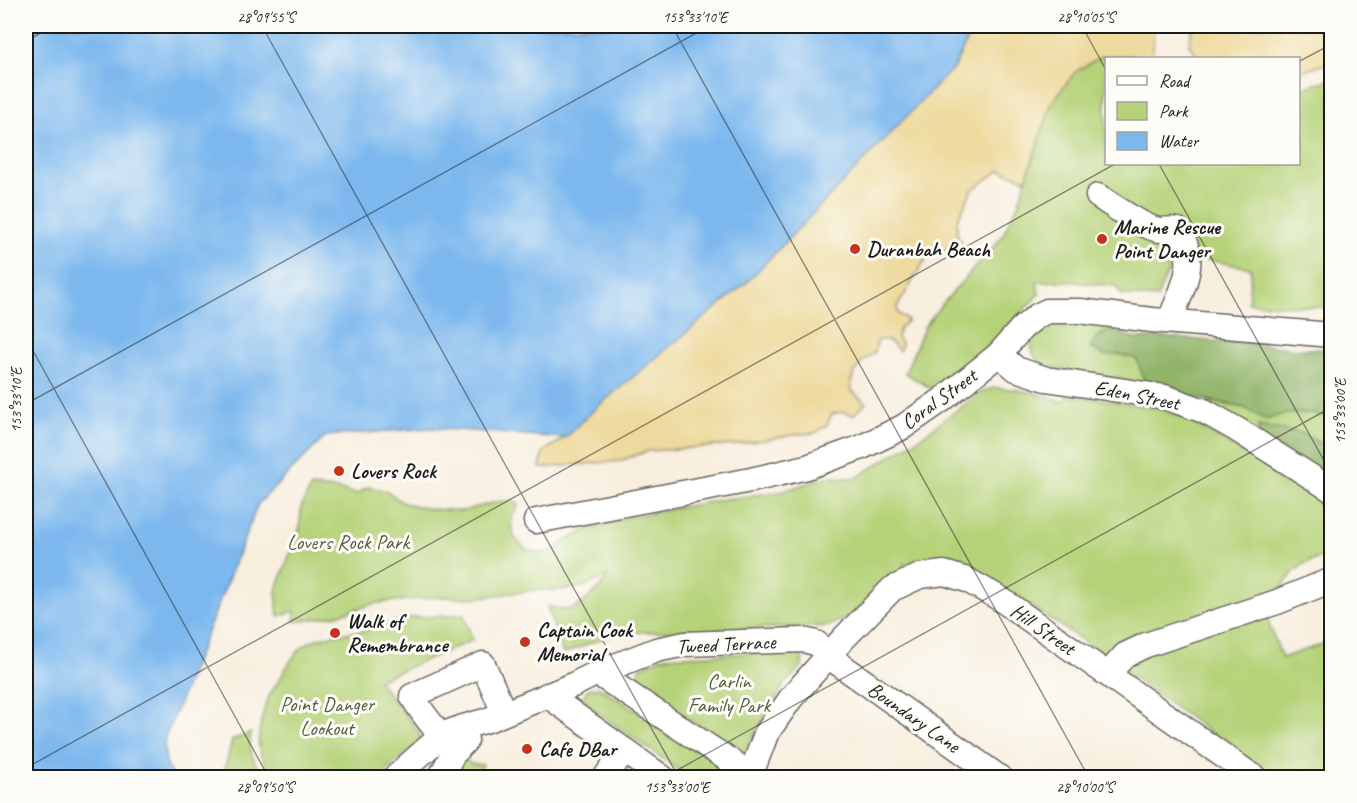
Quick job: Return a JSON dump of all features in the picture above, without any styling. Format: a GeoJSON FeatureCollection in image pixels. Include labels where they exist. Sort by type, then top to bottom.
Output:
{"type":"FeatureCollection","features":[{"type":"Feature","properties":{"kind":"street"},"geometry":{"type":"LineString","coordinates":[[1098,196],[1147,226],[1160,230],[1170,228],[1178,230],[1185,240],[1190,257],[1187,277],[1170,320]]}},
{"type":"Feature","properties":{"kind":"street","name":"Coral Street"},"geometry":{"type":"LineString","coordinates":[[536,521],[751,480],[836,458],[903,427],[942,400],[999,354],[1022,328],[1047,311],[1080,311],[1332,335]]}},
{"type":"Feature","properties":{"kind":"street","name":"Eden Street"},"geometry":{"type":"LineString","coordinates":[[999,354],[1016,369],[1046,379],[1165,397],[1204,411],[1332,490]]}},
{"type":"Feature","properties":{"kind":"street","name":"Hill Street"},"geometry":{"type":"LineString","coordinates":[[829,655],[892,589],[920,576],[944,573],[967,580],[999,598],[1255,777]]}},
{"type":"Feature","properties":{"kind":"street"},"geometry":{"type":"LineString","coordinates":[[1108,674],[1125,655],[1146,645],[1277,602],[1332,580]]}},
{"type":"Feature","properties":{"kind":"street","name":"Tweed Terrace"},"geometry":{"type":"LineString","coordinates":[[394,777],[449,744],[454,730],[496,717],[656,650],[685,645],[807,640],[821,646],[829,655]]}},
{"type":"Feature","properties":{"kind":"street"},"geometry":{"type":"LineString","coordinates":[[597,673],[753,776],[764,740],[782,709],[795,691],[829,655]]}},
{"type":"Feature","properties":{"kind":"street","name":"Boundary Lane"},"geometry":{"type":"LineString","coordinates":[[829,655],[1000,777]]}},
{"type":"Feature","properties":{"kind":"street"},"geometry":{"type":"LineString","coordinates":[[440,777],[449,744],[423,715],[412,696],[483,664],[496,717]]}},
{"type":"Feature","properties":{"kind":"street"},"geometry":{"type":"LineString","coordinates":[[547,695],[663,777]]}},
{"type":"Feature","properties":{"kind":"street"},"geometry":{"type":"LineString","coordinates":[[605,777],[624,750]]}},
{"type":"Feature","properties":{"kind":"green space"},"geometry":{"type":"Polygon","coordinates":[[[1102,56],[1133,57],[1105,57],[1105,165],[1300,165],[1300,89],[1331,79],[1331,308],[1248,303],[1251,268],[1175,254],[1157,298],[1122,295],[1115,286],[1064,281],[1037,282],[1039,294],[981,354],[937,392],[905,373],[925,326],[1001,238],[1019,202],[1052,102],[1075,72],[1102,56]]]}},
{"type":"Feature","properties":{"kind":"green space"},"geometry":{"type":"Polygon","coordinates":[[[1047,319],[1120,325],[1097,337],[1105,356],[1118,354],[1137,359],[1145,383],[1054,368],[1041,363],[1035,356],[1031,345],[1038,328],[1047,319]]]}},
{"type":"Feature","properties":{"kind":"green space"},"geometry":{"type":"Polygon","coordinates":[[[1111,330],[1136,339],[1161,337],[1297,349],[1326,349],[1331,355],[1331,419],[1313,413],[1282,414],[1266,420],[1245,408],[1201,400],[1145,383],[1137,359],[1118,354],[1105,356],[1090,347],[1097,337],[1111,330]]]}},
{"type":"Feature","properties":{"kind":"green space","name":"Lovers Rock Park"},"geometry":{"type":"Polygon","coordinates":[[[995,388],[1030,392],[1062,402],[1067,395],[1122,402],[1163,410],[1191,421],[1331,507],[1331,559],[1322,557],[1304,564],[1279,590],[1198,617],[1106,656],[979,572],[958,563],[933,560],[903,564],[907,569],[879,593],[860,608],[828,626],[616,633],[563,654],[547,606],[566,610],[576,607],[592,595],[608,576],[582,587],[563,590],[376,603],[337,615],[294,622],[295,611],[278,616],[276,591],[300,527],[301,507],[311,487],[357,494],[368,487],[387,491],[403,503],[431,509],[463,511],[513,500],[519,505],[511,524],[514,536],[527,550],[544,553],[555,550],[565,541],[584,531],[624,518],[725,499],[780,492],[827,477],[856,478],[918,439],[983,391],[995,388]]]}},
{"type":"Feature","properties":{"kind":"green space"},"geometry":{"type":"Polygon","coordinates":[[[1206,401],[1245,408],[1266,420],[1282,414],[1313,413],[1331,419],[1331,449],[1301,433],[1258,427],[1259,439],[1206,401]]]}},
{"type":"Feature","properties":{"kind":"green space"},"geometry":{"type":"Polygon","coordinates":[[[1258,426],[1301,433],[1331,449],[1331,481],[1259,439],[1258,426]]]}},
{"type":"Feature","properties":{"kind":"green space"},"geometry":{"type":"Polygon","coordinates":[[[1264,611],[1282,658],[1331,641],[1331,777],[1273,777],[1121,669],[1128,659],[1264,611]]]}},
{"type":"Feature","properties":{"kind":"green space","name":"Point Danger Lookout"},"geometry":{"type":"Polygon","coordinates":[[[463,614],[473,640],[378,680],[419,732],[421,741],[379,777],[275,778],[259,748],[258,741],[264,709],[270,694],[299,650],[306,644],[323,637],[368,630],[405,619],[463,614]]]}},
{"type":"Feature","properties":{"kind":"green space","name":"Carlin Family Park"},"geometry":{"type":"Polygon","coordinates":[[[798,651],[802,658],[802,666],[784,685],[744,752],[741,753],[645,691],[638,681],[640,668],[661,657],[798,651]]]}},
{"type":"Feature","properties":{"kind":"green space"},"geometry":{"type":"Polygon","coordinates":[[[599,687],[742,777],[689,777],[595,711],[585,701],[584,695],[588,689],[599,687]]]}},
{"type":"Feature","properties":{"kind":"green space"},"geometry":{"type":"Polygon","coordinates":[[[251,733],[252,756],[264,777],[223,777],[232,740],[251,733]]]}},
{"type":"Feature","properties":{"kind":"green space"},"geometry":{"type":"Polygon","coordinates":[[[464,758],[471,764],[483,765],[475,777],[447,778],[464,758]]]}},
{"type":"Feature","properties":{"kind":"sand","name":"Duranbah Beach"},"geometry":{"type":"Polygon","coordinates":[[[974,26],[1153,26],[1153,57],[1102,56],[1075,72],[1052,102],[1026,179],[1000,170],[972,190],[957,221],[957,234],[962,245],[950,253],[934,245],[897,307],[898,313],[908,320],[900,328],[897,338],[902,345],[899,351],[890,342],[877,341],[875,352],[861,363],[854,373],[851,382],[852,391],[866,403],[853,415],[843,412],[832,414],[827,425],[815,433],[733,445],[648,451],[619,461],[540,468],[543,452],[565,438],[598,406],[746,283],[954,67],[974,26]]]}},
{"type":"Feature","properties":{"kind":"sand"},"geometry":{"type":"Polygon","coordinates":[[[1193,26],[1276,26],[1331,30],[1331,62],[1300,72],[1300,57],[1199,57],[1189,45],[1193,26]]]}},
{"type":"Feature","properties":{"kind":"water"},"geometry":{"type":"Polygon","coordinates":[[[26,26],[974,26],[954,67],[746,283],[598,406],[565,438],[431,428],[326,436],[258,504],[164,741],[166,762],[173,778],[26,777],[26,26]]]}},
{"type":"Feature","properties":{"kind":"place","name":"Marine Rescue Point Danger"},"geometry":{"type":"Point","coordinates":[1102,239]}},
{"type":"Feature","properties":{"kind":"place","name":"Duranbah Beach"},"geometry":{"type":"Point","coordinates":[855,249]}},
{"type":"Feature","properties":{"kind":"place","name":"Lovers Rock"},"geometry":{"type":"Point","coordinates":[339,471]}},
{"type":"Feature","properties":{"kind":"place","name":"Walk of Remembrance"},"geometry":{"type":"Point","coordinates":[335,633]}},
{"type":"Feature","properties":{"kind":"place","name":"Captain Cook Memorial"},"geometry":{"type":"Point","coordinates":[525,642]}},
{"type":"Feature","properties":{"kind":"place","name":"Cafe DBar"},"geometry":{"type":"Point","coordinates":[527,749]}}]}
